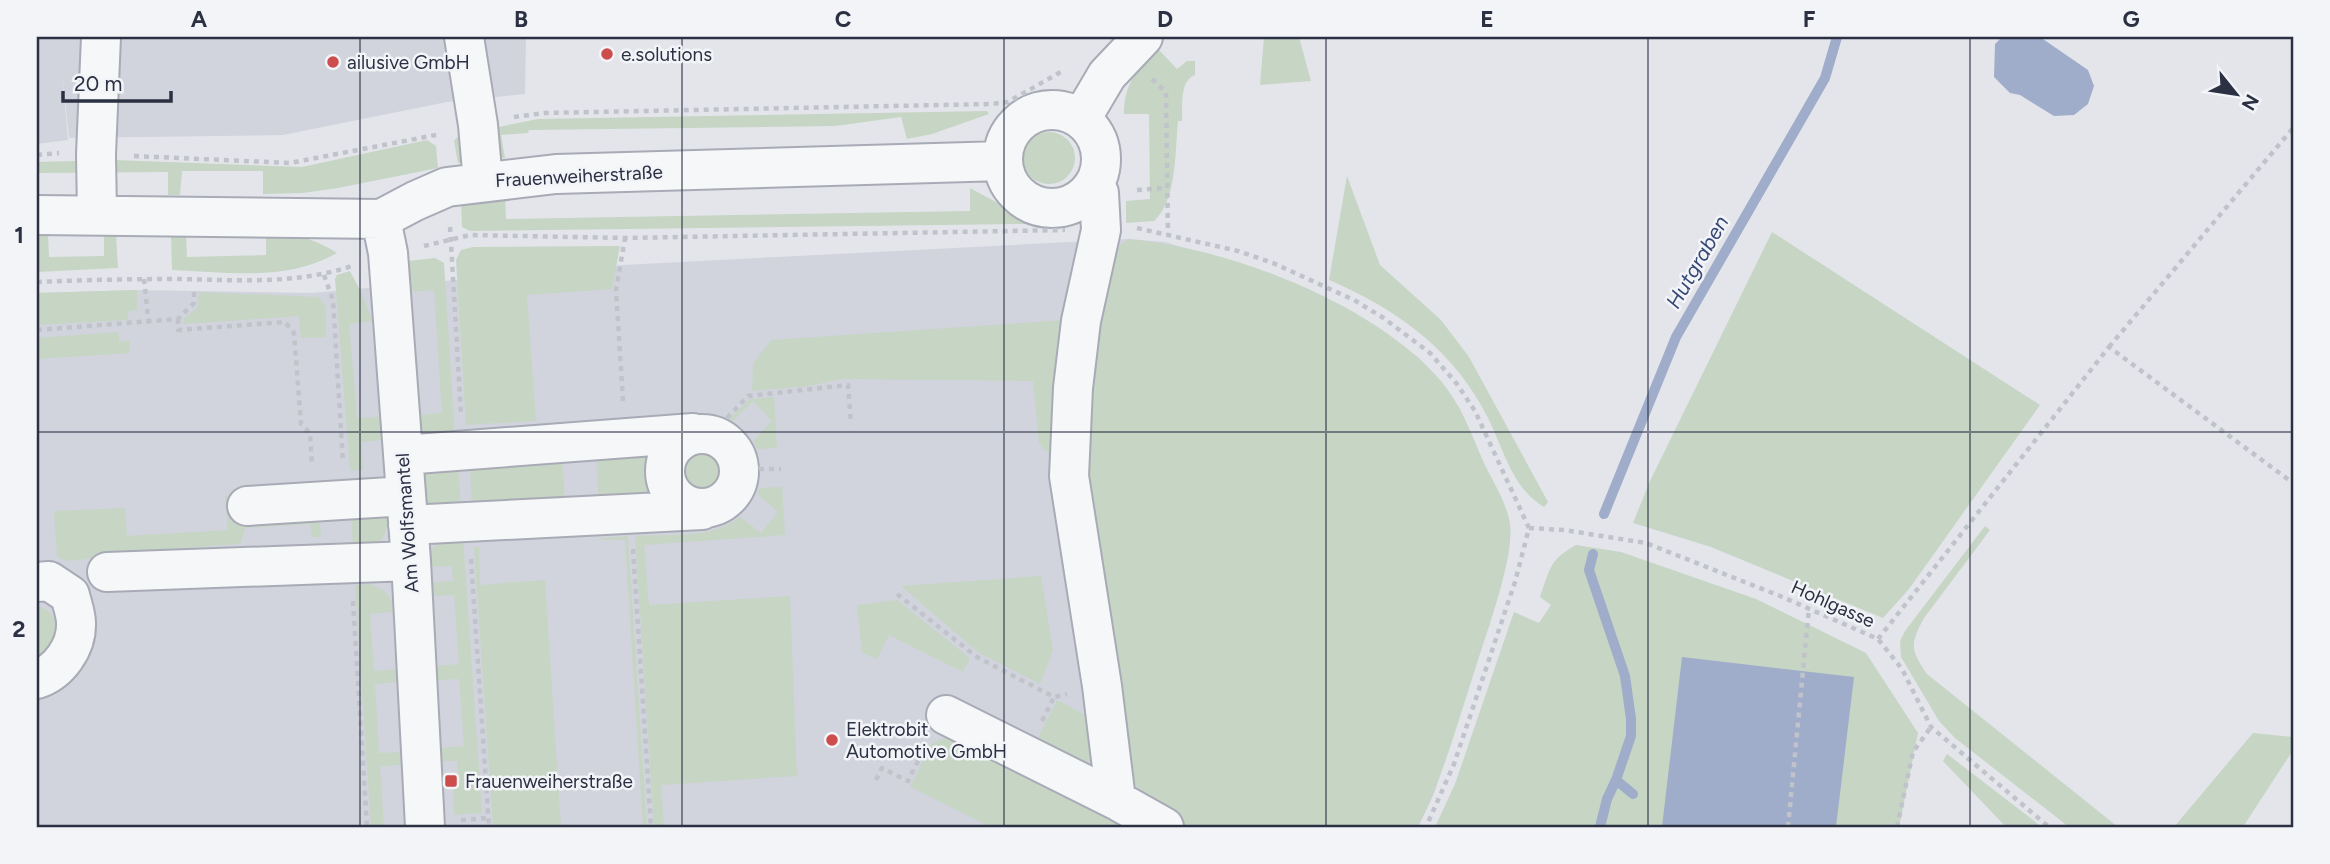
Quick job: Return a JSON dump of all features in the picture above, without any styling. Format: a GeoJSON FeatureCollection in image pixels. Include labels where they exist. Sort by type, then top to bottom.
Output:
{"type":"FeatureCollection","features":[{"type":"Feature","properties":{"kind":"street"},"geometry":{"type":"LineString","coordinates":[[97,215],[96,154],[101,37]]}},
{"type":"Feature","properties":{"kind":"street"},"geometry":{"type":"LineString","coordinates":[[464,37],[478,125],[483,182]]}},
{"type":"Feature","properties":{"kind":"street"},"geometry":{"type":"LineString","coordinates":[[1081,119],[1107,75],[1135,45]]}},
{"type":"Feature","properties":{"kind":"street"},"geometry":{"type":"LineString","coordinates":[[1047,110],[1063,111],[1081,119],[1092,129],[1099,144],[1100,171],[1092,187],[1080,200],[1063,207],[1045,207],[1018,194],[1008,180],[1003,161],[1006,144],[1014,128],[1029,116],[1047,110]]}},
{"type":"Feature","properties":{"kind":"street","name":"Frauenweiherstraße"},"geometry":{"type":"LineString","coordinates":[[37,215],[97,215],[384,236],[447,187],[483,182],[556,174],[1003,161]]}},
{"type":"Feature","properties":{"kind":"street"},"geometry":{"type":"LineString","coordinates":[[1092,187],[1099,193],[1101,230],[1088,283],[1078,348],[1073,388],[1069,476],[1102,685],[1116,800]]}},
{"type":"Feature","properties":{"kind":"street","name":"Am Wolfsmantel"},"geometry":{"type":"LineString","coordinates":[[384,236],[403,455],[425,827]]}},
{"type":"Feature","properties":{"kind":"street"},"geometry":{"type":"LineString","coordinates":[[693,433],[679,441],[671,452],[666,466],[667,479],[670,490],[677,499],[702,510]]}},
{"type":"Feature","properties":{"kind":"street"},"geometry":{"type":"LineString","coordinates":[[43,581],[408,528],[702,510],[718,506],[729,496],[748,469],[723,439],[709,433],[403,455]]}},
{"type":"Feature","properties":{"kind":"street"},"geometry":{"type":"LineString","coordinates":[[247,506],[314,501],[408,528]]}},
{"type":"Feature","properties":{"kind":"street"},"geometry":{"type":"LineString","coordinates":[[37,679],[46,676],[68,655],[76,625],[70,595],[43,581]]}},
{"type":"Feature","properties":{"kind":"street"},"geometry":{"type":"LineString","coordinates":[[946,715],[1164,827]]}},
{"type":"Feature","properties":{"kind":"path"},"geometry":{"type":"LineString","coordinates":[[1135,45],[1166,92],[1168,234]]}},
{"type":"Feature","properties":{"kind":"path"},"geometry":{"type":"LineString","coordinates":[[37,155],[72,153],[290,163],[544,113],[991,104],[1008,102],[1047,82],[1069,66]]}},
{"type":"Feature","properties":{"kind":"path"},"geometry":{"type":"LineString","coordinates":[[1878,639],[2109,348],[2293,128]]}},
{"type":"Feature","properties":{"kind":"path"},"geometry":{"type":"LineString","coordinates":[[37,282],[144,279],[278,281],[324,275],[384,236],[625,238],[1101,230],[1141,227],[1237,251],[1273,263],[1354,300],[1430,353],[1457,384],[1475,411],[1529,528],[1516,582],[1454,764],[1426,827]]}},
{"type":"Feature","properties":{"kind":"path"},"geometry":{"type":"LineString","coordinates":[[623,409],[616,290],[625,238]]}},
{"type":"Feature","properties":{"kind":"path"},"geometry":{"type":"LineString","coordinates":[[144,279],[149,324]]}},
{"type":"Feature","properties":{"kind":"path"},"geometry":{"type":"LineString","coordinates":[[37,330],[149,324],[178,319],[194,303],[194,292]]}},
{"type":"Feature","properties":{"kind":"path"},"geometry":{"type":"LineString","coordinates":[[178,319],[178,330],[285,323],[294,333],[301,424],[310,433],[314,501]]}},
{"type":"Feature","properties":{"kind":"path"},"geometry":{"type":"LineString","coordinates":[[2109,348],[2293,483]]}},
{"type":"Feature","properties":{"kind":"path"},"geometry":{"type":"LineString","coordinates":[[781,469],[748,469],[750,444],[724,421],[748,396],[848,385],[851,424]]}},
{"type":"Feature","properties":{"kind":"path"},"geometry":{"type":"LineString","coordinates":[[630,513],[651,827]]}},
{"type":"Feature","properties":{"kind":"path","name":"Hohlgasse"},"geometry":{"type":"LineString","coordinates":[[1529,528],[1563,530],[1646,543],[1809,608],[1878,639],[1902,669],[1931,727],[2049,827]]}},
{"type":"Feature","properties":{"kind":"path"},"geometry":{"type":"LineString","coordinates":[[897,594],[976,657],[1054,697]]}},
{"type":"Feature","properties":{"kind":"path"},"geometry":{"type":"LineString","coordinates":[[1788,827],[1809,608]]}},
{"type":"Feature","properties":{"kind":"path"},"geometry":{"type":"LineString","coordinates":[[1897,827],[1913,752],[1931,727]]}},
{"type":"Feature","properties":{"kind":"path"},"geometry":{"type":"LineString","coordinates":[[876,780],[883,768],[905,780]]}},
{"type":"Feature","properties":{"kind":"shaded area"},"geometry":{"type":"Polygon","coordinates":[[[37,37],[526,37],[525,94],[447,102],[283,135],[69,138],[62,71],[68,140],[37,144],[37,37]]]}},
{"type":"Feature","properties":{"kind":"shaded area"},"geometry":{"type":"Polygon","coordinates":[[[1128,239],[1165,242],[1270,273],[1351,312],[1378,327],[1419,358],[1442,383],[1460,409],[1510,524],[1509,552],[1490,623],[1434,794],[1418,827],[37,827],[37,293],[137,290],[312,293],[623,265],[1128,239]]]}},
{"type":"Feature","properties":{"kind":"green space"},"geometry":{"type":"Polygon","coordinates":[[[1264,37],[1299,37],[1311,81],[1260,85],[1264,37]]]}},
{"type":"Feature","properties":{"kind":"green space"},"geometry":{"type":"Polygon","coordinates":[[[1159,50],[1177,69],[1187,61],[1195,61],[1195,75],[1184,88],[1182,121],[1178,121],[1174,174],[1162,212],[1154,221],[1126,223],[1126,201],[1150,199],[1149,114],[1124,114],[1126,93],[1138,71],[1159,50]]]}},
{"type":"Feature","properties":{"kind":"green space"},"geometry":{"type":"Polygon","coordinates":[[[987,111],[989,114],[932,134],[907,139],[901,117],[835,126],[529,130],[528,133],[501,135],[505,158],[458,163],[454,141],[459,135],[538,119],[987,111]]]}},
{"type":"Feature","properties":{"kind":"green space"},"geometry":{"type":"Polygon","coordinates":[[[1049,132],[1068,139],[1075,158],[1068,177],[1049,184],[1030,177],[1023,158],[1030,139],[1049,132]]]}},
{"type":"Feature","properties":{"kind":"green space"},"geometry":{"type":"Polygon","coordinates":[[[427,140],[436,146],[438,168],[303,193],[263,194],[263,171],[182,171],[180,195],[168,195],[168,172],[37,173],[37,162],[114,160],[302,167],[427,140]]]}},
{"type":"Feature","properties":{"kind":"green space"},"geometry":{"type":"Polygon","coordinates":[[[1347,176],[1380,265],[1441,320],[1469,357],[1548,502],[1544,507],[1524,490],[1516,479],[1474,394],[1441,352],[1400,318],[1329,280],[1347,176]]]}},
{"type":"Feature","properties":{"kind":"green space"},"geometry":{"type":"Polygon","coordinates":[[[970,188],[1031,221],[1024,224],[470,231],[462,227],[461,203],[505,196],[506,219],[970,211],[970,188]]]}},
{"type":"Feature","properties":{"kind":"green space"},"geometry":{"type":"Polygon","coordinates":[[[266,231],[303,238],[337,253],[318,262],[277,272],[172,270],[171,233],[186,233],[187,257],[266,255],[266,231]]]}},
{"type":"Feature","properties":{"kind":"green space"},"geometry":{"type":"Polygon","coordinates":[[[104,232],[116,234],[118,268],[37,272],[37,234],[48,234],[49,257],[104,256],[104,232]]]}},
{"type":"Feature","properties":{"kind":"green space"},"geometry":{"type":"Polygon","coordinates":[[[1772,232],[2040,405],[1909,589],[1883,618],[1711,547],[1633,523],[1650,481],[1772,232]]]}},
{"type":"Feature","properties":{"kind":"green space"},"geometry":{"type":"Polygon","coordinates":[[[1128,239],[1168,244],[1254,267],[1339,304],[1378,327],[1412,353],[1441,381],[1465,420],[1506,508],[1510,539],[1493,613],[1443,767],[1418,827],[1185,827],[1144,794],[1131,779],[1116,642],[1084,471],[1096,320],[1113,259],[1120,245],[1128,239]]]}},
{"type":"Feature","properties":{"kind":"green space"},"geometry":{"type":"Polygon","coordinates":[[[620,246],[612,289],[527,295],[536,421],[466,425],[456,260],[461,250],[473,247],[620,246]]]}},
{"type":"Feature","properties":{"kind":"green space"},"geometry":{"type":"Polygon","coordinates":[[[435,258],[444,263],[455,439],[426,434],[420,426],[418,415],[442,413],[434,290],[409,292],[408,261],[435,258]]]}},
{"type":"Feature","properties":{"kind":"green space"},"geometry":{"type":"Polygon","coordinates":[[[350,271],[372,321],[349,324],[357,418],[382,417],[382,440],[362,442],[363,470],[350,470],[335,279],[337,275],[350,271]]]}},
{"type":"Feature","properties":{"kind":"green space"},"geometry":{"type":"Polygon","coordinates":[[[137,290],[137,310],[129,311],[127,320],[37,325],[37,293],[137,290]]]}},
{"type":"Feature","properties":{"kind":"green space"},"geometry":{"type":"Polygon","coordinates":[[[199,292],[318,297],[326,306],[326,337],[301,338],[299,316],[184,324],[184,318],[197,308],[199,292]]]}},
{"type":"Feature","properties":{"kind":"green space"},"geometry":{"type":"Polygon","coordinates":[[[1067,320],[1053,450],[1047,452],[1039,444],[1033,381],[841,379],[809,386],[752,391],[753,364],[771,340],[1067,320]]]}},
{"type":"Feature","properties":{"kind":"green space"},"geometry":{"type":"Polygon","coordinates":[[[119,332],[119,342],[129,340],[130,353],[37,359],[37,338],[119,332]]]}},
{"type":"Feature","properties":{"kind":"green space"},"geometry":{"type":"Polygon","coordinates":[[[774,397],[777,448],[757,449],[753,441],[772,421],[753,401],[733,421],[730,418],[750,399],[774,397]]]}},
{"type":"Feature","properties":{"kind":"green space"},"geometry":{"type":"Polygon","coordinates":[[[702,448],[718,455],[725,471],[718,487],[702,494],[686,487],[679,471],[686,455],[702,448]]]}},
{"type":"Feature","properties":{"kind":"green space"},"geometry":{"type":"Polygon","coordinates":[[[656,452],[653,475],[659,498],[599,502],[596,456],[656,452]]]}},
{"type":"Feature","properties":{"kind":"green space"},"geometry":{"type":"Polygon","coordinates":[[[562,458],[565,505],[472,511],[470,464],[562,458]]]}},
{"type":"Feature","properties":{"kind":"green space"},"geometry":{"type":"Polygon","coordinates":[[[458,465],[461,511],[424,514],[421,468],[458,465]]]}},
{"type":"Feature","properties":{"kind":"green space"},"geometry":{"type":"Polygon","coordinates":[[[782,487],[785,535],[644,545],[649,605],[790,596],[797,776],[661,785],[664,827],[654,827],[635,536],[704,532],[729,524],[740,517],[761,533],[778,512],[758,495],[759,488],[782,487]]]}},
{"type":"Feature","properties":{"kind":"green space"},"geometry":{"type":"Polygon","coordinates":[[[240,495],[319,510],[321,537],[312,537],[310,524],[245,528],[240,544],[115,553],[109,557],[66,561],[57,557],[54,511],[125,508],[127,536],[228,530],[225,496],[240,495]]]}},
{"type":"Feature","properties":{"kind":"green space"},"geometry":{"type":"Polygon","coordinates":[[[387,505],[387,525],[383,537],[372,545],[353,549],[351,507],[387,505]]]}},
{"type":"Feature","properties":{"kind":"green space"},"geometry":{"type":"Polygon","coordinates":[[[1985,526],[1990,530],[1919,627],[1914,641],[1917,659],[1927,674],[2118,827],[2069,827],[1955,738],[1939,721],[1901,657],[1900,641],[1905,631],[1985,526]]]}},
{"type":"Feature","properties":{"kind":"green space"},"geometry":{"type":"Polygon","coordinates":[[[628,536],[647,827],[643,827],[625,540],[601,540],[628,536]]]}},
{"type":"Feature","properties":{"kind":"green space"},"geometry":{"type":"Polygon","coordinates":[[[463,538],[482,813],[454,815],[453,788],[459,787],[457,761],[441,761],[440,748],[464,746],[459,679],[436,680],[435,666],[459,664],[454,595],[430,596],[429,583],[453,581],[452,566],[428,567],[433,547],[442,542],[463,538]]]}},
{"type":"Feature","properties":{"kind":"green space"},"geometry":{"type":"Polygon","coordinates":[[[1576,545],[1621,552],[1756,599],[1866,653],[1918,733],[1899,827],[1435,827],[1455,784],[1514,612],[1539,623],[1551,605],[1540,597],[1549,572],[1560,556],[1576,545]]]}},
{"type":"Feature","properties":{"kind":"green space"},"geometry":{"type":"Polygon","coordinates":[[[474,547],[479,547],[480,585],[545,580],[561,827],[493,827],[474,547]]]}},
{"type":"Feature","properties":{"kind":"green space"},"geometry":{"type":"Polygon","coordinates":[[[1041,576],[1053,650],[1040,684],[979,653],[901,586],[1041,576]]]}},
{"type":"Feature","properties":{"kind":"green space"},"geometry":{"type":"Polygon","coordinates":[[[370,584],[387,594],[392,601],[393,612],[370,614],[374,671],[397,669],[398,682],[375,684],[379,753],[402,752],[403,764],[380,767],[384,827],[371,827],[355,585],[370,584]]]}},
{"type":"Feature","properties":{"kind":"green space"},"geometry":{"type":"Polygon","coordinates":[[[897,600],[970,658],[963,672],[889,635],[877,659],[862,653],[857,605],[897,600]]]}},
{"type":"Feature","properties":{"kind":"green space"},"geometry":{"type":"Polygon","coordinates":[[[37,605],[53,617],[56,632],[50,648],[37,661],[37,605]]]}},
{"type":"Feature","properties":{"kind":"green space"},"geometry":{"type":"Polygon","coordinates":[[[1057,700],[1089,717],[1092,758],[1084,768],[1035,744],[1057,700]]]}},
{"type":"Feature","properties":{"kind":"green space"},"geometry":{"type":"Polygon","coordinates":[[[2253,733],[2293,737],[2293,750],[2243,827],[2174,827],[2253,733]]]}},
{"type":"Feature","properties":{"kind":"green space"},"geometry":{"type":"Polygon","coordinates":[[[947,737],[1143,827],[990,827],[910,787],[931,744],[947,737]]]}},
{"type":"Feature","properties":{"kind":"green space"},"geometry":{"type":"Polygon","coordinates":[[[1947,754],[2041,827],[2006,827],[1943,761],[1947,754]]]}},
{"type":"Feature","properties":{"kind":"water"},"geometry":{"type":"Polygon","coordinates":[[[2002,37],[2040,37],[2088,70],[2094,86],[2088,104],[2074,115],[2054,116],[2020,95],[2010,93],[1994,77],[1995,44],[2002,37]]]}},
{"type":"Feature","properties":{"kind":"water"},"geometry":{"type":"Polygon","coordinates":[[[1682,657],[1854,677],[1836,827],[1662,827],[1682,657]]]}},
{"type":"Feature","properties":{"kind":"waterway","name":"Hutgraben"},"geometry":{"type":"LineString","coordinates":[[1604,514],[1676,337],[1825,78],[1837,37]]}},
{"type":"Feature","properties":{"kind":"waterway","name":"Hutgraben"},"geometry":{"type":"LineString","coordinates":[[1593,554],[1589,570],[1625,676],[1631,719],[1631,736],[1607,799],[1600,827]]}},
{"type":"Feature","properties":{"kind":"waterway"},"geometry":{"type":"LineString","coordinates":[[1616,780],[1633,794]]}},
{"type":"Feature","properties":{"kind":"place","name":"e.solutions"},"geometry":{"type":"Point","coordinates":[607,54]}},
{"type":"Feature","properties":{"kind":"place","name":"ailusive GmbH"},"geometry":{"type":"Point","coordinates":[333,62]}},
{"type":"Feature","properties":{"kind":"place","name":"Elektrobit Automotive GmbH"},"geometry":{"type":"Point","coordinates":[832,740]}},
{"type":"Feature","properties":{"kind":"place","name":"Frauenweiherstraße"},"geometry":{"type":"Point","coordinates":[451,781]}}]}
